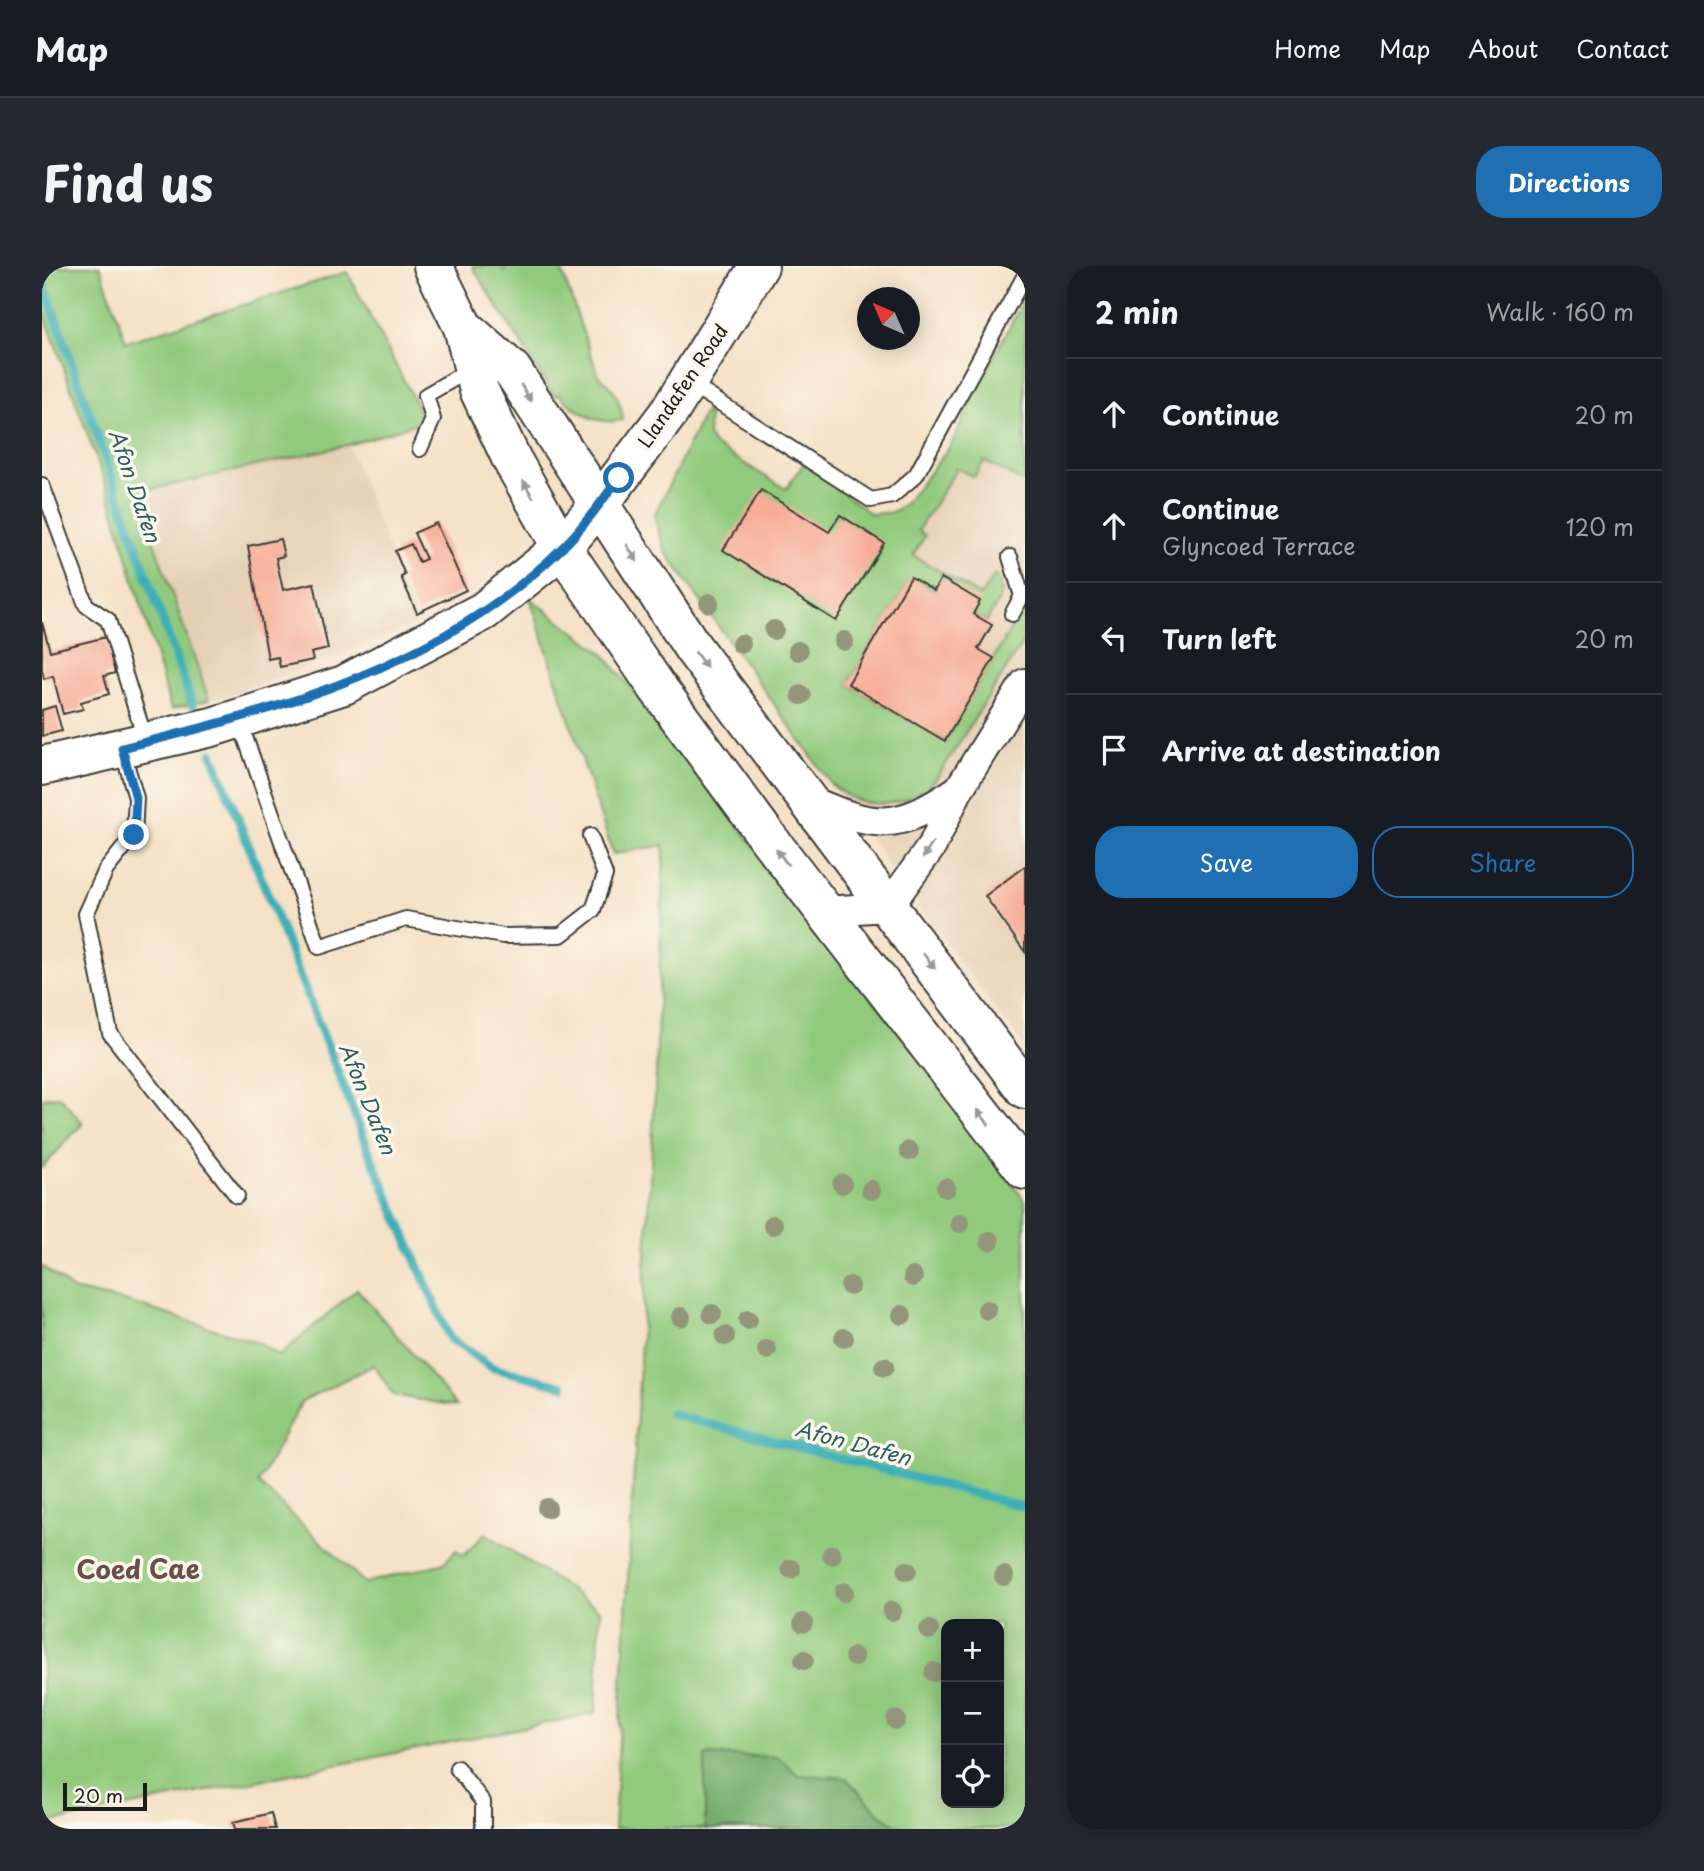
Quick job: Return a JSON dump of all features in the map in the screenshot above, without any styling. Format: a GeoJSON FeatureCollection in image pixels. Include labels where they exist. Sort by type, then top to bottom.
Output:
{"type":"FeatureCollection","features":[{"type":"Feature","properties":{"kind":"main road"},"geometry":{"type":"LineString","coordinates":[[433,266],[463,327],[484,361],[512,370],[601,502],[693,648],[1025,1088]]}},
{"type":"Feature","properties":{"kind":"main road","name":"Llandafen Road"},"geometry":{"type":"LineString","coordinates":[[42,766],[134,745],[248,709],[344,685],[484,611],[562,548],[601,502],[670,411],[759,266]]}},
{"type":"Feature","properties":{"kind":"main road"},"geometry":{"type":"LineString","coordinates":[[484,361],[478,390],[512,460],[562,548],[657,687],[823,911],[1025,1170]]}},
{"type":"Feature","properties":{"kind":"street"},"geometry":{"type":"LineString","coordinates":[[823,911],[888,906],[932,846],[959,789],[1025,683]]}},
{"type":"Feature","properties":{"kind":"street"},"geometry":{"type":"LineString","coordinates":[[807,798],[854,819],[891,823],[929,810],[959,789]]}},
{"type":"Feature","properties":{"kind":"lane"},"geometry":{"type":"LineString","coordinates":[[688,382],[871,500],[891,496],[916,475],[1025,275]]}},
{"type":"Feature","properties":{"kind":"lane"},"geometry":{"type":"LineString","coordinates":[[420,449],[433,419],[426,394],[484,361]]}},
{"type":"Feature","properties":{"kind":"lane"},"geometry":{"type":"LineString","coordinates":[[42,485],[86,605],[108,620],[134,745],[134,835],[106,870],[86,914],[110,1033],[237,1196]]}},
{"type":"Feature","properties":{"kind":"lane"},"geometry":{"type":"LineString","coordinates":[[1010,557],[1022,596],[1012,614]]}},
{"type":"Feature","properties":{"kind":"lane"},"geometry":{"type":"LineString","coordinates":[[248,709],[319,947],[406,919],[503,936],[561,935],[593,910],[606,875],[590,836]]}},
{"type":"Feature","properties":{"kind":"lane"},"geometry":{"type":"LineString","coordinates":[[457,1768],[483,1802],[483,1829]]}},
{"type":"Feature","properties":{"kind":"shaded area"},"geometry":{"type":"Polygon","coordinates":[[[1025,393],[1025,1047],[929,921],[665,551],[654,519],[659,502],[709,403],[708,435],[714,444],[786,489],[804,463],[858,506],[871,514],[882,514],[894,512],[905,504],[951,445],[1025,393]]]}},
{"type":"Feature","properties":{"kind":"shaded area"},"geometry":{"type":"Polygon","coordinates":[[[348,445],[417,623],[235,694],[209,700],[135,490],[149,490],[348,445]]]}},
{"type":"Feature","properties":{"kind":"green space"},"geometry":{"type":"Polygon","coordinates":[[[42,266],[100,266],[126,342],[347,272],[425,421],[348,445],[149,490],[136,490],[209,700],[171,709],[109,494],[42,307],[42,266]]]}},
{"type":"Feature","properties":{"kind":"green space"},"geometry":{"type":"Polygon","coordinates":[[[472,266],[502,266],[504,271],[508,266],[560,266],[598,375],[616,394],[623,420],[595,419],[580,412],[559,394],[554,396],[472,266]]]}},
{"type":"Feature","properties":{"kind":"green space"},"geometry":{"type":"Polygon","coordinates":[[[1025,298],[1025,483],[984,461],[974,477],[957,468],[918,530],[925,536],[913,555],[980,596],[995,575],[1001,587],[1000,598],[986,621],[973,614],[941,579],[934,591],[911,578],[848,684],[945,741],[1025,605],[1025,639],[936,779],[911,797],[898,801],[884,804],[857,800],[831,784],[665,551],[654,516],[709,403],[708,435],[713,444],[786,489],[804,463],[871,514],[894,512],[905,504],[951,445],[983,376],[1025,298]]]}},
{"type":"Feature","properties":{"kind":"green space"},"geometry":{"type":"Polygon","coordinates":[[[530,598],[604,654],[934,1077],[1025,1201],[1025,1829],[902,1829],[880,1814],[846,1779],[798,1775],[778,1757],[706,1755],[705,1829],[614,1829],[656,1074],[664,845],[613,854],[530,598]]]}},
{"type":"Feature","properties":{"kind":"green space"},"geometry":{"type":"Polygon","coordinates":[[[59,1096],[83,1123],[42,1168],[42,1098],[59,1096]]]}},
{"type":"Feature","properties":{"kind":"green space"},"geometry":{"type":"Polygon","coordinates":[[[42,1266],[73,1290],[128,1302],[259,1343],[279,1356],[357,1289],[457,1406],[393,1395],[374,1365],[302,1401],[258,1483],[365,1583],[444,1563],[456,1550],[464,1556],[485,1533],[600,1610],[596,1713],[42,1824],[42,1266]]]}},
{"type":"Feature","properties":{"kind":"green space"},"geometry":{"type":"Polygon","coordinates":[[[705,1755],[778,1757],[798,1775],[846,1778],[880,1814],[902,1829],[705,1829],[705,1755]]]}},
{"type":"Feature","properties":{"kind":"building"},"geometry":{"type":"Polygon","coordinates":[[[761,490],[829,532],[840,515],[884,543],[836,621],[723,550],[761,490]]]}},
{"type":"Feature","properties":{"kind":"building"},"geometry":{"type":"Polygon","coordinates":[[[436,523],[466,590],[417,613],[401,577],[405,575],[395,551],[411,544],[419,562],[426,559],[414,533],[436,523]]]}},
{"type":"Feature","properties":{"kind":"building"},"geometry":{"type":"Polygon","coordinates":[[[280,539],[284,556],[276,558],[283,590],[314,583],[328,649],[311,653],[313,660],[280,667],[278,657],[268,659],[248,546],[280,539]]]}},
{"type":"Feature","properties":{"kind":"building"},"geometry":{"type":"Polygon","coordinates":[[[911,577],[934,591],[941,578],[980,601],[973,614],[992,625],[978,649],[994,658],[945,741],[848,684],[911,577]]]}},
{"type":"Feature","properties":{"kind":"building"},"geometry":{"type":"Polygon","coordinates":[[[42,622],[50,651],[106,637],[115,673],[104,676],[109,694],[81,702],[83,709],[63,714],[53,676],[44,679],[42,622]]]}},
{"type":"Feature","properties":{"kind":"building"},"geometry":{"type":"Polygon","coordinates":[[[55,706],[62,731],[42,736],[42,710],[55,706]]]}},
{"type":"Feature","properties":{"kind":"building"},"geometry":{"type":"Polygon","coordinates":[[[1025,866],[1025,952],[985,896],[1025,866]]]}},
{"type":"Feature","properties":{"kind":"building"},"geometry":{"type":"Polygon","coordinates":[[[271,1813],[275,1829],[235,1829],[233,1822],[271,1813]]]}},
{"type":"Feature","properties":{"kind":"waterway","name":"Afon Dafen"},"geometry":{"type":"LineString","coordinates":[[42,279],[193,706]]}},
{"type":"Feature","properties":{"kind":"waterway","name":"Afon Dafen"},"geometry":{"type":"LineString","coordinates":[[212,753],[370,1154],[450,1339],[493,1368],[564,1386]]}},
{"type":"Feature","properties":{"kind":"waterway","name":"Afon Dafen"},"geometry":{"type":"LineString","coordinates":[[671,1414],[1025,1507]]}},
{"type":"Feature","properties":{"kind":"district","name":"Coed Cae"},"geometry":{"type":"Point","coordinates":[138,1570]}},
{"type":"Feature","properties":{"kind":"route"},"geometry":{"type":"LineString","coordinates":[[134,835],[136,798],[122,748],[212,727],[344,685],[416,649],[484,611],[562,548],[619,478]]}}]}
